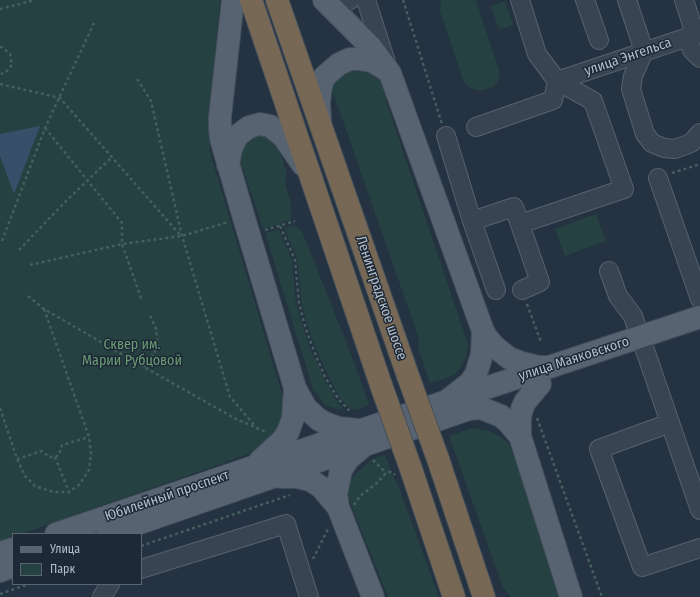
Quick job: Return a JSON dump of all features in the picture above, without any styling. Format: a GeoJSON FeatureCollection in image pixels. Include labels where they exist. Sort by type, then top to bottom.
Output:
{"type":"FeatureCollection","features":[{"type":"Feature","properties":{"kind":"highway","name":"Ленинградское шоссе"},"geometry":{"type":"LineString","coordinates":[[251,0],[381,385],[404,471],[454,597]]}},
{"type":"Feature","properties":{"kind":"highway","name":"Ленинградское шоссе"},"geometry":{"type":"LineString","coordinates":[[277,0],[438,459],[484,597]]}},
{"type":"Feature","properties":{"kind":"main road"},"geometry":{"type":"LineString","coordinates":[[233,0],[220,117],[221,139],[228,165],[295,388],[306,408],[318,419],[325,423],[363,436]]}},
{"type":"Feature","properties":{"kind":"main road"},"geometry":{"type":"LineString","coordinates":[[325,1],[368,45],[371,61],[390,72],[483,331],[494,346],[509,358],[538,367],[545,375],[528,397],[522,409],[520,417],[520,436],[571,597]]}},
{"type":"Feature","properties":{"kind":"main road"},"geometry":{"type":"LineString","coordinates":[[321,126],[319,103],[321,86],[324,78],[339,64],[350,60],[368,45]]}},
{"type":"Feature","properties":{"kind":"main road"},"geometry":{"type":"LineString","coordinates":[[228,165],[231,149],[237,136],[249,127],[260,124],[275,129],[283,136],[311,176]]}},
{"type":"Feature","properties":{"kind":"main road","name":"улица Маяковского"},"geometry":{"type":"LineString","coordinates":[[363,436],[447,401],[545,375],[642,343],[700,317]]}},
{"type":"Feature","properties":{"kind":"main road"},"geometry":{"type":"LineString","coordinates":[[447,401],[465,387],[476,374],[482,354],[483,331]]}},
{"type":"Feature","properties":{"kind":"main road","name":"улица Маяковского"},"geometry":{"type":"LineString","coordinates":[[642,343],[700,332]]}},
{"type":"Feature","properties":{"kind":"main road","name":"улица Маяковского"},"geometry":{"type":"LineString","coordinates":[[363,436],[469,409],[545,375]]}},
{"type":"Feature","properties":{"kind":"main road"},"geometry":{"type":"LineString","coordinates":[[264,471],[271,452],[288,432],[293,418],[295,388]]}},
{"type":"Feature","properties":{"kind":"main road"},"geometry":{"type":"LineString","coordinates":[[469,409],[481,408],[501,416],[520,436]]}},
{"type":"Feature","properties":{"kind":"main road"},"geometry":{"type":"LineString","coordinates":[[264,471],[363,436]]}},
{"type":"Feature","properties":{"kind":"main road"},"geometry":{"type":"LineString","coordinates":[[334,518],[336,494],[341,470],[348,458],[356,451],[363,436]]}},
{"type":"Feature","properties":{"kind":"main road"},"geometry":{"type":"LineString","coordinates":[[264,471],[310,480],[321,487],[334,518],[373,597]]}},
{"type":"Feature","properties":{"kind":"main road","name":"Юбилейный проспект"},"geometry":{"type":"LineString","coordinates":[[59,533],[264,471]]}},
{"type":"Feature","properties":{"kind":"main road","name":"Юбилейный проспект"},"geometry":{"type":"LineString","coordinates":[[110,533],[264,471]]}},
{"type":"Feature","properties":{"kind":"main road"},"geometry":{"type":"LineString","coordinates":[[0,553],[12,549]]}},
{"type":"Feature","properties":{"kind":"main road"},"geometry":{"type":"LineString","coordinates":[[0,571],[12,566]]}},
{"type":"Feature","properties":{"kind":"street"},"geometry":{"type":"LineString","coordinates":[[325,1],[335,4],[342,4],[350,0]]}},
{"type":"Feature","properties":{"kind":"street"},"geometry":{"type":"LineString","coordinates":[[366,0],[368,45],[390,72]]}},
{"type":"Feature","properties":{"kind":"street"},"geometry":{"type":"LineString","coordinates":[[520,0],[538,54],[557,81],[594,101],[624,189],[520,224]]}},
{"type":"Feature","properties":{"kind":"street"},"geometry":{"type":"LineString","coordinates":[[585,0],[599,40]]}},
{"type":"Feature","properties":{"kind":"street"},"geometry":{"type":"LineString","coordinates":[[627,0],[644,52],[633,76],[631,89],[645,134],[652,143],[664,148],[675,149],[691,143],[700,133]]}},
{"type":"Feature","properties":{"kind":"street"},"geometry":{"type":"LineString","coordinates":[[684,0],[694,35],[692,50],[700,58]]}},
{"type":"Feature","properties":{"kind":"street","name":"улица Энгельса"},"geometry":{"type":"LineString","coordinates":[[557,81],[694,35]]}},
{"type":"Feature","properties":{"kind":"street"},"geometry":{"type":"LineString","coordinates":[[476,127],[553,100],[557,81]]}},
{"type":"Feature","properties":{"kind":"street"},"geometry":{"type":"LineString","coordinates":[[446,136],[472,221],[496,290]]}},
{"type":"Feature","properties":{"kind":"street"},"geometry":{"type":"LineString","coordinates":[[658,178],[700,299]]}},
{"type":"Feature","properties":{"kind":"street"},"geometry":{"type":"LineString","coordinates":[[472,221],[514,206],[540,282],[522,290]]}},
{"type":"Feature","properties":{"kind":"street"},"geometry":{"type":"LineString","coordinates":[[609,271],[618,296],[634,316],[700,510]]}},
{"type":"Feature","properties":{"kind":"street"},"geometry":{"type":"LineString","coordinates":[[670,423],[600,449],[642,567],[700,548]]}},
{"type":"Feature","properties":{"kind":"street"},"geometry":{"type":"LineString","coordinates":[[142,570],[286,524],[309,597]]}},
{"type":"Feature","properties":{"kind":"street"},"geometry":{"type":"LineString","coordinates":[[102,597],[109,585]]}},
{"type":"Feature","properties":{"kind":"path"},"geometry":{"type":"LineString","coordinates":[[0,9],[35,0]]}},
{"type":"Feature","properties":{"kind":"path"},"geometry":{"type":"LineString","coordinates":[[403,0],[446,136]]}},
{"type":"Feature","properties":{"kind":"path"},"geometry":{"type":"LineString","coordinates":[[2,241],[45,128],[94,23]]}},
{"type":"Feature","properties":{"kind":"path"},"geometry":{"type":"LineString","coordinates":[[0,47],[10,54],[12,64],[5,73],[0,74]]}},
{"type":"Feature","properties":{"kind":"path"},"geometry":{"type":"LineString","coordinates":[[137,79],[151,101],[182,236],[230,397],[256,427]]}},
{"type":"Feature","properties":{"kind":"path"},"geometry":{"type":"LineString","coordinates":[[0,84],[60,98],[182,236]]}},
{"type":"Feature","properties":{"kind":"path"},"geometry":{"type":"LineString","coordinates":[[45,128],[122,223],[122,244],[142,301]]}},
{"type":"Feature","properties":{"kind":"path"},"geometry":{"type":"LineString","coordinates":[[20,250],[87,180],[112,157]]}},
{"type":"Feature","properties":{"kind":"path"},"geometry":{"type":"LineString","coordinates":[[262,231],[295,221]]}},
{"type":"Feature","properties":{"kind":"path"},"geometry":{"type":"LineString","coordinates":[[30,265],[122,244],[182,236],[219,224]]}},
{"type":"Feature","properties":{"kind":"path"},"geometry":{"type":"LineString","coordinates":[[280,226],[295,260],[299,303],[312,346],[325,377],[363,436],[373,460],[386,473]]}},
{"type":"Feature","properties":{"kind":"path"},"geometry":{"type":"LineString","coordinates":[[522,290],[541,342]]}},
{"type":"Feature","properties":{"kind":"path"},"geometry":{"type":"LineString","coordinates":[[28,296],[44,309],[144,367],[236,419],[266,432]]}},
{"type":"Feature","properties":{"kind":"path"},"geometry":{"type":"LineString","coordinates":[[0,408],[17,459],[25,476],[35,486],[53,492],[69,492],[80,484],[89,470],[91,454],[89,437],[44,309]]}},
{"type":"Feature","properties":{"kind":"path"},"geometry":{"type":"LineString","coordinates":[[144,367],[158,347],[156,329],[150,315]]}},
{"type":"Feature","properties":{"kind":"path"},"geometry":{"type":"LineString","coordinates":[[538,418],[602,597]]}},
{"type":"Feature","properties":{"kind":"path"},"geometry":{"type":"LineString","coordinates":[[17,459],[42,451],[49,457],[55,457],[59,455],[62,445],[89,437]]}},
{"type":"Feature","properties":{"kind":"path"},"geometry":{"type":"LineString","coordinates":[[55,457],[69,492]]}},
{"type":"Feature","properties":{"kind":"path"},"geometry":{"type":"LineString","coordinates":[[303,579],[334,518],[350,513],[360,496],[377,483],[386,473],[391,472],[394,476],[404,471]]}},
{"type":"Feature","properties":{"kind":"path"},"geometry":{"type":"LineString","coordinates":[[142,546],[295,493]]}},
{"type":"Feature","properties":{"kind":"path"},"geometry":{"type":"LineString","coordinates":[[0,594],[25,585]]}},
{"type":"Feature","properties":{"kind":"green space","name":"Сквер им. Марии Рубцовой"},"geometry":{"type":"Polygon","coordinates":[[[0,0],[220,0],[209,123],[210,152],[285,404],[280,435],[249,454],[24,533],[12,533],[12,537],[0,542],[0,0]]]}},
{"type":"Feature","properties":{"kind":"green space"},"geometry":{"type":"Polygon","coordinates":[[[441,0],[476,0],[499,70],[499,80],[493,87],[480,91],[472,89],[464,83],[440,11],[441,0]]]}},
{"type":"Feature","properties":{"kind":"green space"},"geometry":{"type":"Polygon","coordinates":[[[505,1],[513,25],[499,30],[491,6],[505,1]]]}},
{"type":"Feature","properties":{"kind":"green space"},"geometry":{"type":"Polygon","coordinates":[[[360,68],[373,72],[384,80],[387,104],[468,344],[467,355],[462,366],[455,374],[430,383],[418,347],[419,339],[331,87],[341,72],[360,68]]]}},
{"type":"Feature","properties":{"kind":"green space"},"geometry":{"type":"Polygon","coordinates":[[[257,134],[264,135],[278,145],[287,174],[285,183],[291,202],[291,220],[263,229],[239,158],[242,145],[257,134]]]}},
{"type":"Feature","properties":{"kind":"green space"},"geometry":{"type":"Polygon","coordinates":[[[596,214],[606,241],[565,256],[555,229],[596,214]]]}},
{"type":"Feature","properties":{"kind":"green space"},"geometry":{"type":"Polygon","coordinates":[[[294,225],[302,231],[354,362],[369,405],[355,410],[349,408],[340,398],[316,349],[308,328],[302,304],[297,259],[284,228],[294,225]]]}},
{"type":"Feature","properties":{"kind":"green space"},"geometry":{"type":"Polygon","coordinates":[[[279,229],[292,260],[296,303],[309,346],[324,378],[344,410],[326,406],[313,389],[265,233],[279,229]]]}},
{"type":"Feature","properties":{"kind":"green space"},"geometry":{"type":"Polygon","coordinates":[[[472,428],[486,430],[501,437],[509,444],[518,466],[561,597],[511,597],[503,588],[449,436],[472,428]]]}},
{"type":"Feature","properties":{"kind":"green space"},"geometry":{"type":"Polygon","coordinates":[[[385,455],[394,479],[397,482],[439,597],[388,597],[346,492],[348,481],[372,459],[385,455]]]}},
{"type":"Feature","properties":{"kind":"water"},"geometry":{"type":"Polygon","coordinates":[[[40,126],[14,194],[0,156],[0,134],[40,126]]]}}]}
